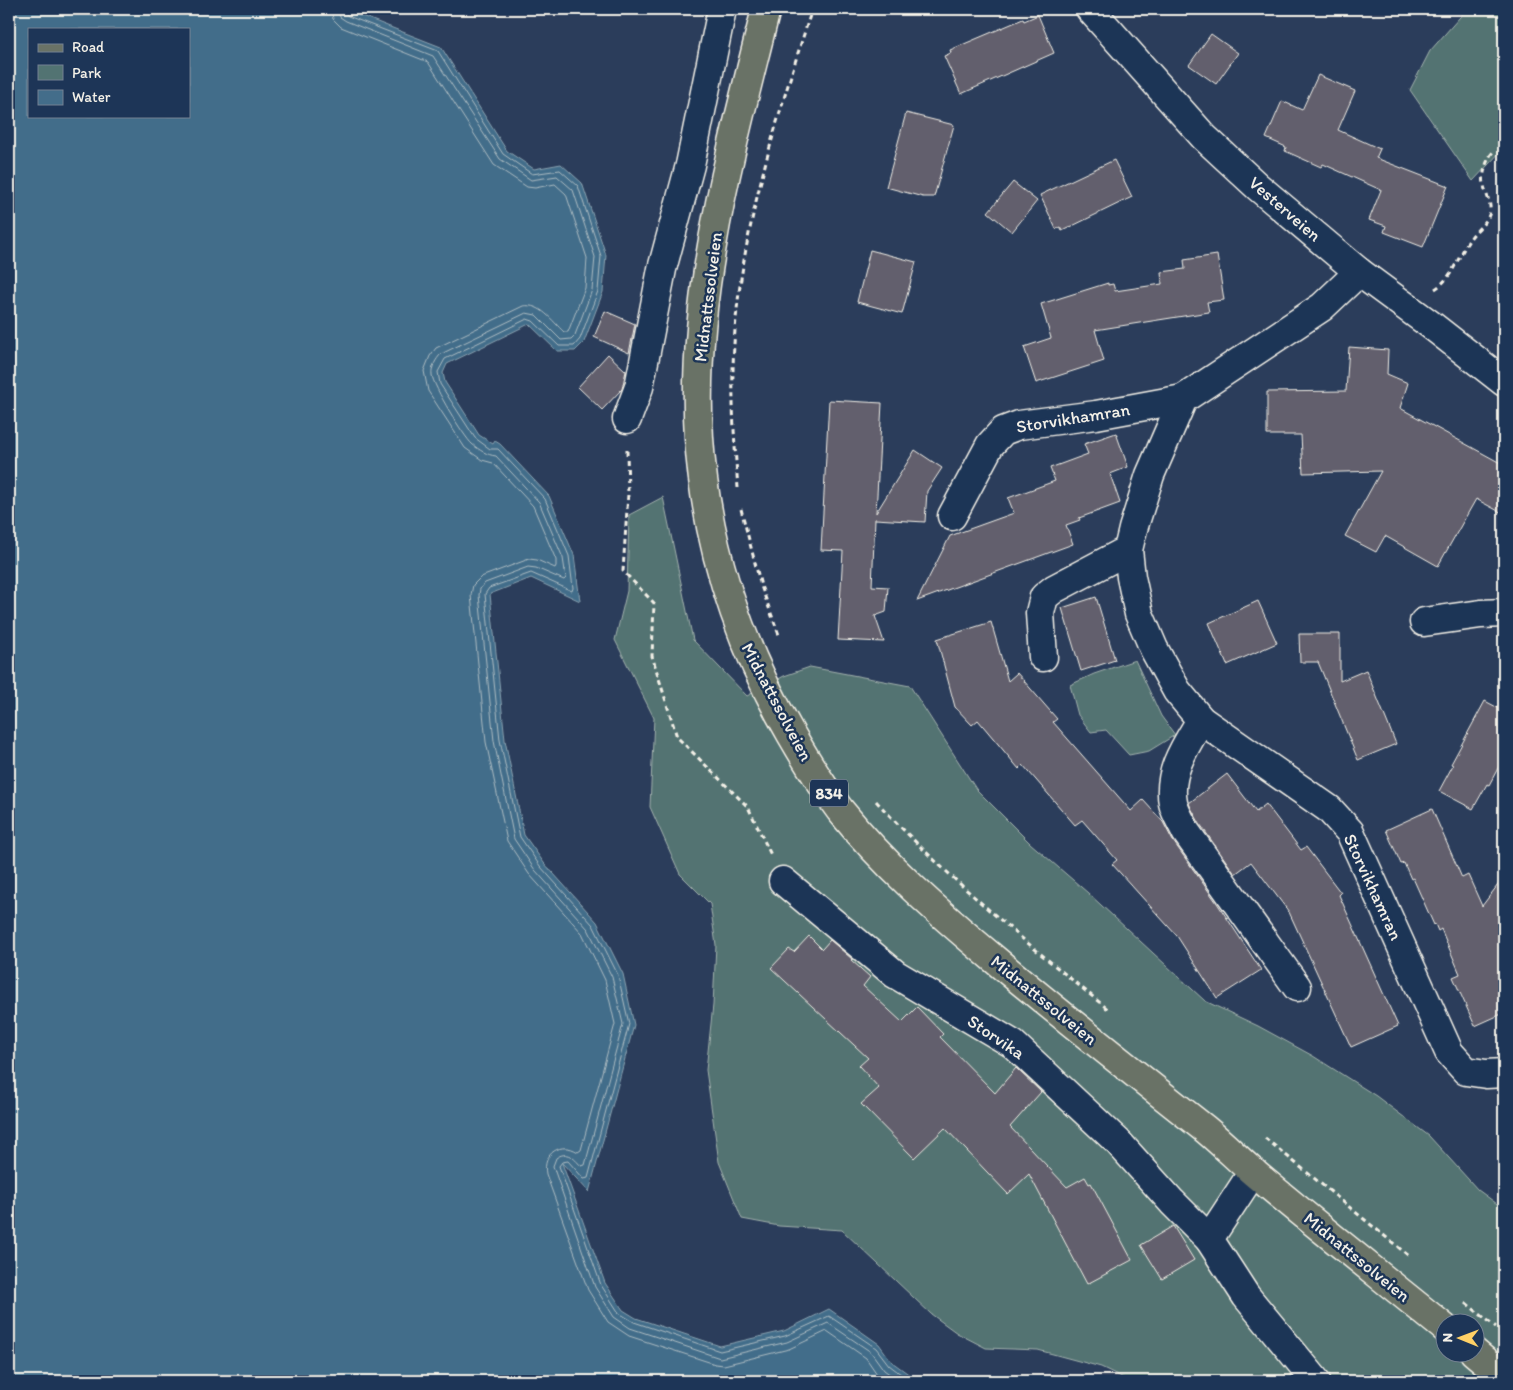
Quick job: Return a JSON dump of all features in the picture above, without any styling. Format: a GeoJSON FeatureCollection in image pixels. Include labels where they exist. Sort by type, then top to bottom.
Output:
{"type":"FeatureCollection","features":[{"type":"Feature","properties":{"kind":"main road","name":"Midnattssolveien"},"geometry":{"type":"LineString","coordinates":[[766,9],[727,170],[709,266],[699,358],[699,437],[708,517],[729,600],[748,652],[773,704],[839,809],[886,862],[933,908],[1029,989],[1206,1130],[1253,1172],[1436,1321]]}},
{"type":"Feature","properties":{"kind":"main road"},"geometry":{"type":"LineString","coordinates":[[1486,1362],[1504,1377]]}},
{"type":"Feature","properties":{"kind":"street"},"geometry":{"type":"LineString","coordinates":[[627,419],[639,387],[662,269],[690,165],[722,9]]}},
{"type":"Feature","properties":{"kind":"street","name":"Vesterveien"},"geometry":{"type":"LineString","coordinates":[[1090,9],[1204,137],[1258,187],[1358,272],[1504,382]]}},
{"type":"Feature","properties":{"kind":"street","name":"Storvikhamran"},"geometry":{"type":"LineString","coordinates":[[952,516],[990,445],[1003,431],[1019,425],[1096,415],[1183,399],[1322,307],[1358,272]]}},
{"type":"Feature","properties":{"kind":"street","name":"Storvikhamran"},"geometry":{"type":"LineString","coordinates":[[1183,399],[1150,475],[1132,529],[1128,550],[1131,577],[1139,614],[1154,649],[1177,691],[1201,720],[1330,809],[1350,832],[1449,1052],[1466,1071],[1486,1074],[1504,1073]]}},
{"type":"Feature","properties":{"kind":"street"},"geometry":{"type":"LineString","coordinates":[[1043,657],[1040,613],[1044,597],[1054,589],[1128,550]]}},
{"type":"Feature","properties":{"kind":"street"},"geometry":{"type":"LineString","coordinates":[[1424,622],[1481,614],[1504,613]]}},
{"type":"Feature","properties":{"kind":"street"},"geometry":{"type":"LineString","coordinates":[[1201,720],[1184,747],[1173,774],[1173,804],[1186,832],[1297,987]]}},
{"type":"Feature","properties":{"kind":"street","name":"Storvika"},"geometry":{"type":"LineString","coordinates":[[783,881],[895,974],[1013,1044],[1118,1142],[1172,1202],[1209,1239],[1246,1296],[1316,1381]]}},
{"type":"Feature","properties":{"kind":"street"},"geometry":{"type":"LineString","coordinates":[[1209,1239],[1253,1172]]}},
{"type":"Feature","properties":{"kind":"path"},"geometry":{"type":"LineString","coordinates":[[738,490],[734,436],[733,370],[740,290],[752,218],[783,101],[812,9]]}},
{"type":"Feature","properties":{"kind":"path"},"geometry":{"type":"LineString","coordinates":[[1408,309],[1418,300],[1441,286],[1452,271],[1471,236],[1481,227],[1490,213],[1490,200],[1484,185],[1488,158],[1493,152]]}},
{"type":"Feature","properties":{"kind":"path"},"geometry":{"type":"LineString","coordinates":[[627,419],[628,494],[623,571],[654,603],[652,656],[677,738],[748,807],[783,881]]}},
{"type":"Feature","properties":{"kind":"path"},"geometry":{"type":"LineString","coordinates":[[739,499],[761,586],[782,642]]}},
{"type":"Feature","properties":{"kind":"path"},"geometry":{"type":"LineString","coordinates":[[872,797],[906,834],[958,883],[1110,1011]]}},
{"type":"Feature","properties":{"kind":"path"},"geometry":{"type":"LineString","coordinates":[[1261,1135],[1412,1259]]}},
{"type":"Feature","properties":{"kind":"path"},"geometry":{"type":"LineString","coordinates":[[1466,1302],[1496,1328]]}},
{"type":"Feature","properties":{"kind":"green space"},"geometry":{"type":"Polygon","coordinates":[[[1467,9],[1504,9],[1504,148],[1473,181],[1410,90],[1430,51],[1467,9]]]}},
{"type":"Feature","properties":{"kind":"green space"},"geometry":{"type":"Polygon","coordinates":[[[663,497],[693,640],[747,696],[784,676],[810,667],[910,686],[976,789],[1030,843],[1088,893],[1205,1001],[1258,1026],[1313,1056],[1376,1096],[1429,1136],[1478,1190],[1504,1209],[1504,1381],[1130,1381],[1101,1367],[1038,1350],[986,1348],[957,1333],[931,1314],[842,1230],[779,1226],[742,1219],[719,1162],[706,1070],[713,1005],[716,945],[710,904],[680,874],[650,807],[654,718],[615,640],[627,591],[629,515],[663,497]]]}},
{"type":"Feature","properties":{"kind":"green space"},"geometry":{"type":"Polygon","coordinates":[[[1135,660],[1161,716],[1175,735],[1149,751],[1129,755],[1106,730],[1091,732],[1078,715],[1070,685],[1094,674],[1135,660]]]}},
{"type":"Feature","properties":{"kind":"water"},"geometry":{"type":"Polygon","coordinates":[[[9,9],[344,9],[441,47],[507,151],[534,169],[561,164],[582,183],[606,255],[603,292],[584,342],[575,351],[557,351],[529,324],[447,364],[443,373],[445,382],[479,435],[493,444],[495,441],[500,444],[549,496],[574,555],[580,601],[531,578],[490,594],[505,740],[524,835],[544,863],[597,922],[623,974],[634,1025],[589,1192],[562,1163],[605,1283],[623,1310],[636,1318],[720,1346],[784,1331],[829,1309],[879,1344],[892,1362],[918,1381],[9,1381],[9,9]]]}},
{"type":"Feature","properties":{"kind":"building"},"geometry":{"type":"Polygon","coordinates":[[[1038,15],[1054,53],[961,94],[944,56],[951,53],[950,50],[1023,19],[1024,21],[1038,15]]]}},
{"type":"Feature","properties":{"kind":"building"},"geometry":{"type":"Polygon","coordinates":[[[1211,34],[1238,53],[1216,84],[1189,65],[1211,34]]]}},
{"type":"Feature","properties":{"kind":"building"},"geometry":{"type":"Polygon","coordinates":[[[1318,75],[1355,91],[1338,130],[1380,149],[1376,158],[1448,186],[1423,247],[1384,232],[1386,226],[1369,220],[1381,190],[1323,164],[1321,167],[1285,151],[1286,147],[1266,138],[1282,101],[1302,110],[1318,75]]]}},
{"type":"Feature","properties":{"kind":"building"},"geometry":{"type":"Polygon","coordinates":[[[906,113],[954,125],[934,197],[923,197],[886,187],[906,113]]]}},
{"type":"Feature","properties":{"kind":"building"},"geometry":{"type":"Polygon","coordinates":[[[1114,160],[1132,197],[1062,231],[1060,227],[1056,229],[1040,195],[1114,160]]]}},
{"type":"Feature","properties":{"kind":"building"},"geometry":{"type":"Polygon","coordinates":[[[1013,182],[1037,201],[1012,232],[988,212],[1013,182]]]}},
{"type":"Feature","properties":{"kind":"building"},"geometry":{"type":"Polygon","coordinates":[[[870,250],[916,262],[902,314],[857,302],[870,250]]]}},
{"type":"Feature","properties":{"kind":"building"},"geometry":{"type":"Polygon","coordinates":[[[1217,255],[1224,300],[1207,302],[1209,312],[1095,330],[1104,361],[1036,383],[1024,347],[1051,338],[1041,304],[1108,283],[1108,285],[1113,284],[1115,291],[1162,284],[1161,272],[1185,269],[1184,260],[1217,255]]]}},
{"type":"Feature","properties":{"kind":"building"},"geometry":{"type":"Polygon","coordinates":[[[605,311],[635,324],[629,353],[594,337],[605,311]]]}},
{"type":"Feature","properties":{"kind":"building"},"geometry":{"type":"Polygon","coordinates":[[[1349,347],[1388,350],[1387,374],[1408,383],[1400,408],[1504,465],[1504,514],[1476,499],[1438,566],[1385,536],[1376,552],[1345,536],[1381,471],[1303,473],[1301,435],[1267,435],[1267,392],[1346,391],[1349,347]]]}},
{"type":"Feature","properties":{"kind":"building"},"geometry":{"type":"Polygon","coordinates":[[[608,354],[626,371],[622,389],[602,410],[578,387],[608,354]]]}},
{"type":"Feature","properties":{"kind":"building"},"geometry":{"type":"Polygon","coordinates":[[[829,400],[882,403],[876,513],[915,450],[942,468],[927,491],[925,522],[875,519],[872,586],[888,587],[886,612],[875,616],[884,642],[838,640],[843,551],[821,550],[829,400]]]}},
{"type":"Feature","properties":{"kind":"building"},"geometry":{"type":"Polygon","coordinates":[[[1116,433],[1128,467],[1110,474],[1120,503],[1079,518],[1080,520],[1066,525],[1073,544],[917,601],[950,536],[1014,513],[1008,498],[1055,481],[1050,468],[1088,454],[1084,444],[1116,433]]]}},
{"type":"Feature","properties":{"kind":"building"},"geometry":{"type":"Polygon","coordinates":[[[1096,597],[1115,660],[1081,671],[1062,608],[1096,597]]]}},
{"type":"Feature","properties":{"kind":"building"},"geometry":{"type":"Polygon","coordinates":[[[1258,601],[1277,643],[1227,665],[1209,623],[1258,601]]]}},
{"type":"Feature","properties":{"kind":"building"},"geometry":{"type":"Polygon","coordinates":[[[991,622],[1008,681],[1017,673],[1057,719],[1053,722],[1131,811],[1143,800],[1163,822],[1173,841],[1261,970],[1217,998],[1177,936],[1112,864],[1117,860],[1082,820],[1075,825],[1023,765],[1019,769],[978,720],[972,725],[955,707],[937,639],[991,622]]]}},
{"type":"Feature","properties":{"kind":"building"},"geometry":{"type":"Polygon","coordinates":[[[1299,634],[1340,634],[1340,681],[1366,670],[1396,744],[1358,760],[1318,662],[1300,662],[1299,634]]]}},
{"type":"Feature","properties":{"kind":"building"},"geometry":{"type":"Polygon","coordinates":[[[1485,701],[1504,711],[1504,757],[1473,809],[1439,791],[1453,765],[1451,764],[1485,701]]]}},
{"type":"Feature","properties":{"kind":"building"},"geometry":{"type":"Polygon","coordinates":[[[1227,774],[1256,812],[1266,804],[1301,850],[1306,847],[1341,893],[1339,895],[1398,1026],[1351,1047],[1289,912],[1251,862],[1235,874],[1191,808],[1189,803],[1227,774]]]}},
{"type":"Feature","properties":{"kind":"building"},"geometry":{"type":"Polygon","coordinates":[[[1432,809],[1462,878],[1468,875],[1482,906],[1504,877],[1504,1013],[1475,1026],[1453,977],[1460,974],[1441,929],[1438,931],[1434,925],[1413,878],[1411,879],[1404,863],[1401,864],[1386,830],[1432,809]]]}},
{"type":"Feature","properties":{"kind":"building"},"geometry":{"type":"Polygon","coordinates":[[[809,936],[822,949],[830,940],[852,959],[870,977],[863,986],[902,1022],[917,1007],[943,1034],[940,1037],[995,1093],[1016,1068],[1041,1092],[1010,1127],[1067,1187],[1085,1177],[1089,1184],[1091,1183],[1132,1260],[1087,1284],[1029,1174],[1008,1194],[945,1128],[914,1158],[861,1104],[879,1088],[859,1066],[868,1058],[771,968],[789,949],[794,952],[809,936]]]}},
{"type":"Feature","properties":{"kind":"building"},"geometry":{"type":"Polygon","coordinates":[[[1173,1226],[1194,1260],[1162,1279],[1141,1245],[1173,1226]]]}}]}
